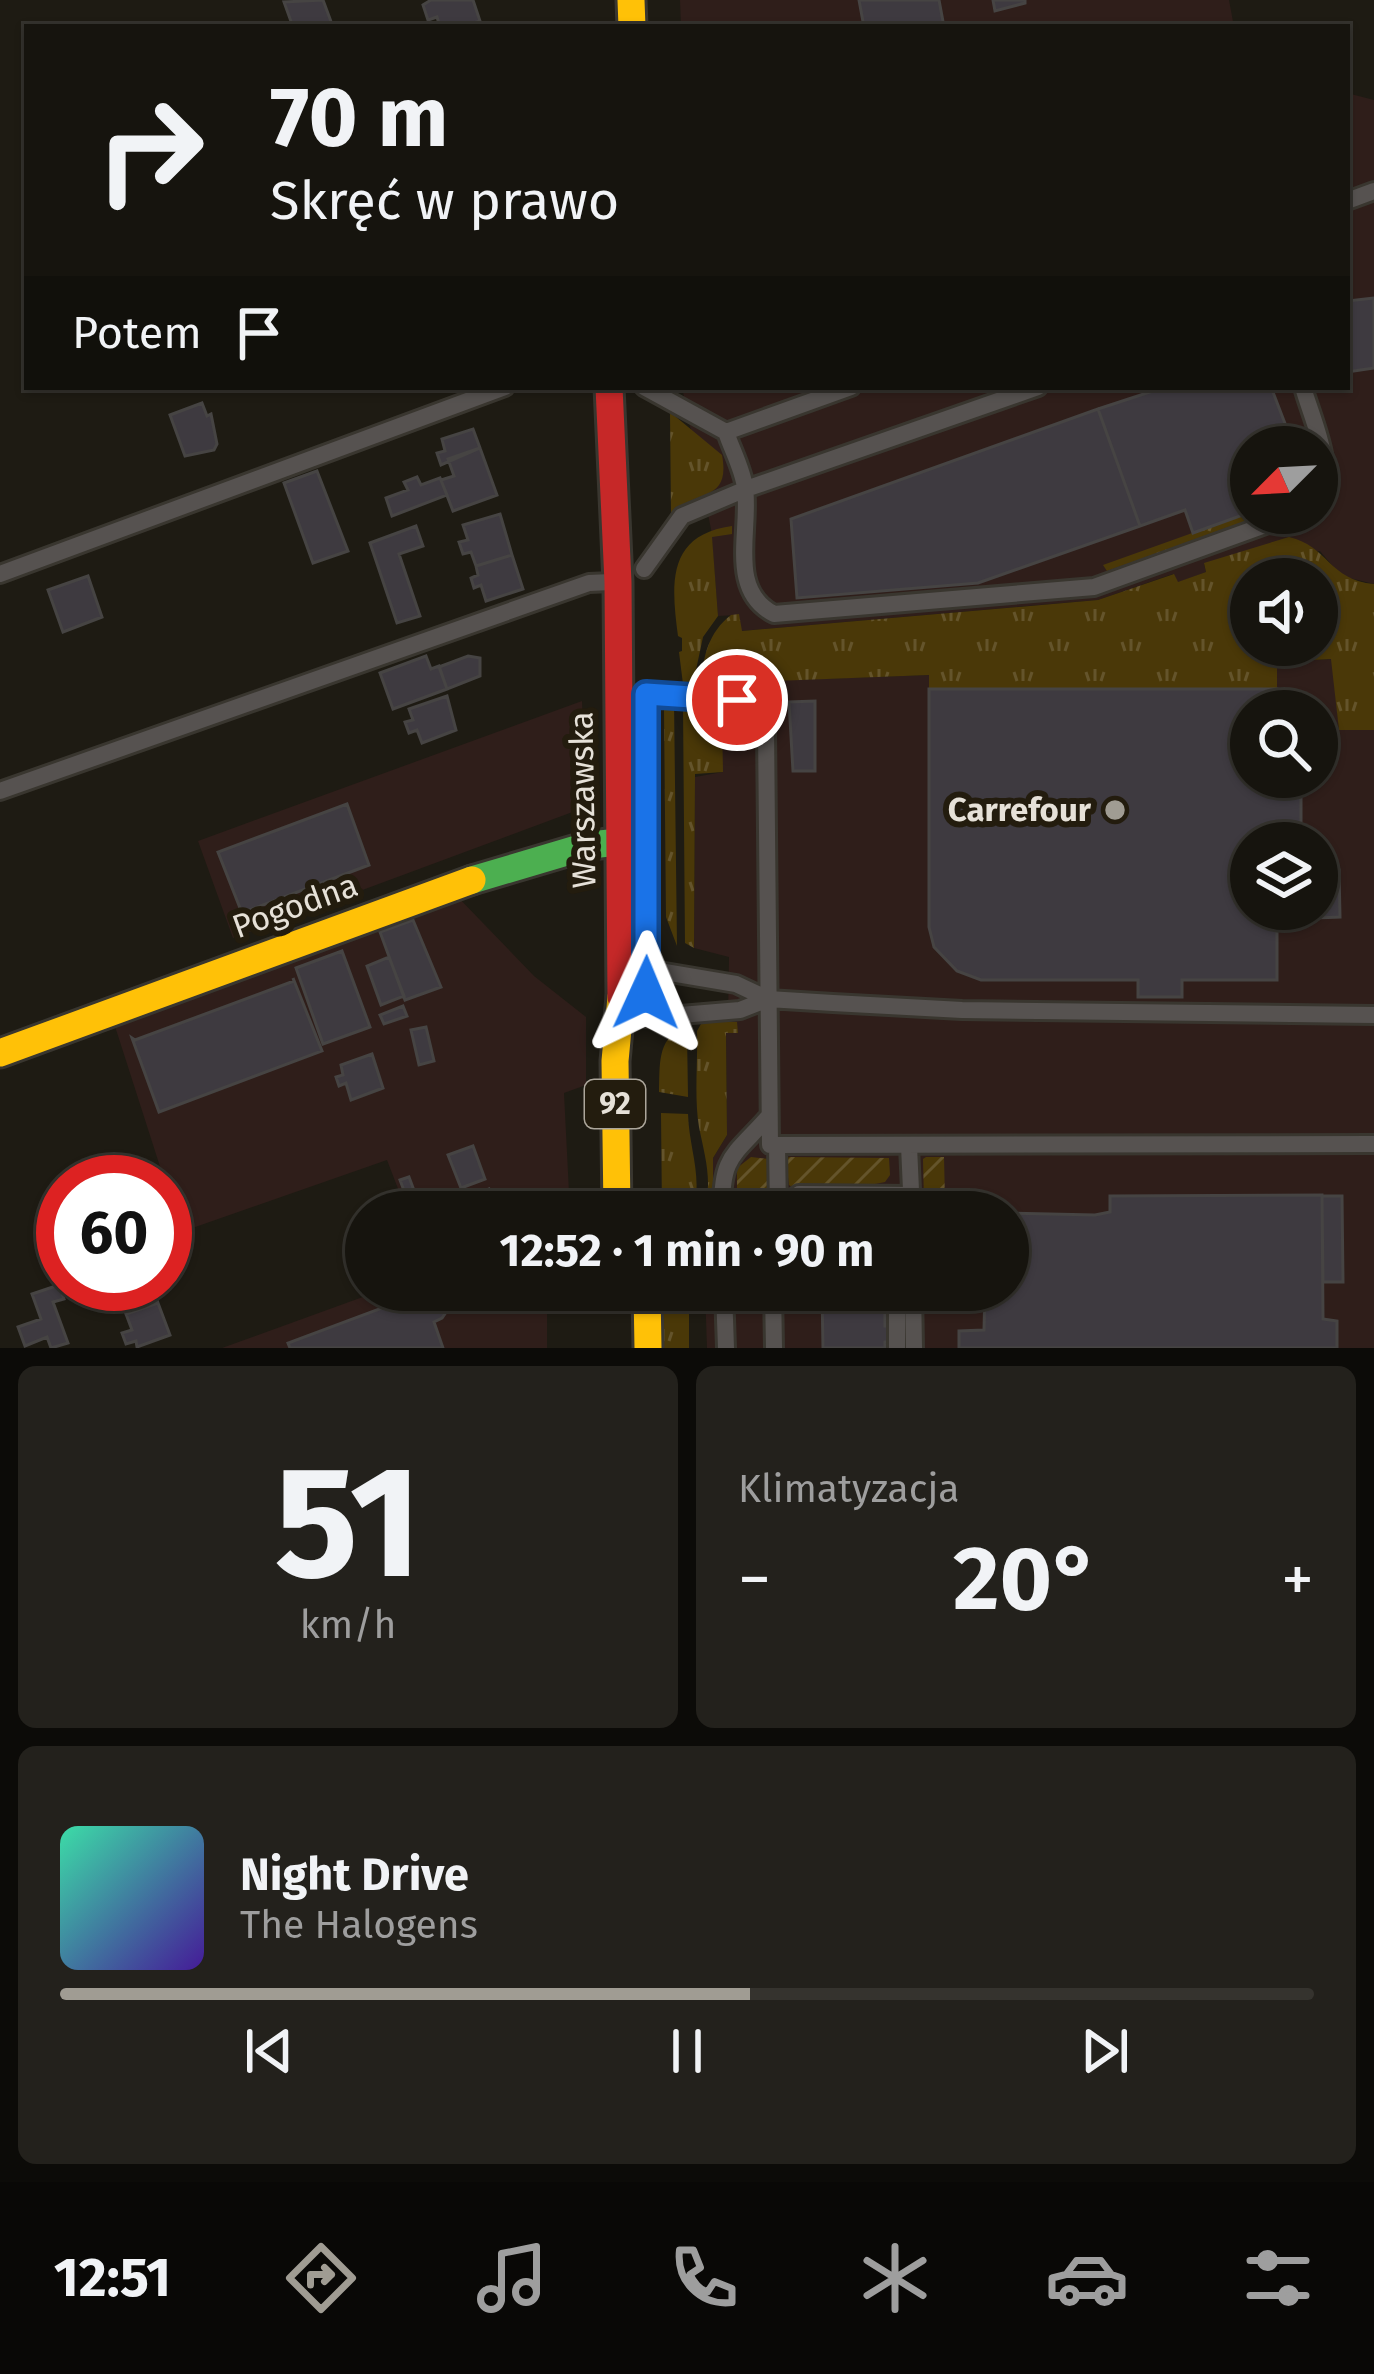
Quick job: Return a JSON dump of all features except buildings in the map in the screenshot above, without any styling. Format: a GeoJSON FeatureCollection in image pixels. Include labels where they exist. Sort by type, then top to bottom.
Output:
{"type":"FeatureCollection","features":[{"type":"Feature","properties":{"kind":"main road","name":"Warszawska"},"geometry":{"type":"LineString","coordinates":[[609,390],[617,582],[620,996],[615,1061],[616,1191]]}},
{"type":"Feature","properties":{"kind":"main road","name":"Warszawska"},"geometry":{"type":"LineString","coordinates":[[643,523],[644,1054]]}},
{"type":"Feature","properties":{"kind":"main road","name":"Pogodna"},"geometry":{"type":"LineString","coordinates":[[0,1052],[475,879],[590,845],[619,842]]}},
{"type":"Feature","properties":{"kind":"main road"},"geometry":{"type":"LineString","coordinates":[[647,1311],[648,1348]]}},
{"type":"Feature","properties":{"kind":"lane"},"geometry":{"type":"LineString","coordinates":[[0,574],[497,390]]}},
{"type":"Feature","properties":{"kind":"lane"},"geometry":{"type":"LineString","coordinates":[[643,395],[726,432],[843,390]]}},
{"type":"Feature","properties":{"kind":"lane"},"geometry":{"type":"LineString","coordinates":[[644,569],[682,516],[746,489],[1030,390]]}},
{"type":"Feature","properties":{"kind":"lane"},"geometry":{"type":"LineString","coordinates":[[1304,390],[1314,426]]}},
{"type":"Feature","properties":{"kind":"lane"},"geometry":{"type":"LineString","coordinates":[[726,432],[746,489],[747,583],[755,602],[774,614],[1094,587],[1240,534]]}},
{"type":"Feature","properties":{"kind":"lane"},"geometry":{"type":"LineString","coordinates":[[0,791],[589,583],[617,582]]}},
{"type":"Feature","properties":{"kind":"lane"},"geometry":{"type":"LineString","coordinates":[[646,694],[737,700],[760,716],[766,728],[770,1145],[1374,1144]]}},
{"type":"Feature","properties":{"kind":"lane"},"geometry":{"type":"LineString","coordinates":[[768,999],[740,1010],[645,1018],[620,996],[646,969],[736,984],[768,999],[962,1010],[1374,1015]]}},
{"type":"Feature","properties":{"kind":"lane"},"geometry":{"type":"LineString","coordinates":[[722,1191],[727,1160],[769,1116]]}},
{"type":"Feature","properties":{"kind":"lane"},"geometry":{"type":"LineString","coordinates":[[777,1145],[778,1191]]}},
{"type":"Feature","properties":{"kind":"lane"},"geometry":{"type":"LineString","coordinates":[[905,1191],[909,1146]]}},
{"type":"Feature","properties":{"kind":"lane"},"geometry":{"type":"LineString","coordinates":[[725,1311],[726,1348]]}},
{"type":"Feature","properties":{"kind":"lane"},"geometry":{"type":"LineString","coordinates":[[773,1311],[774,1348]]}},
{"type":"Feature","properties":{"kind":"lane"},"geometry":{"type":"LineString","coordinates":[[897,1311],[897,1348]]}},
{"type":"Feature","properties":{"kind":"lane"},"geometry":{"type":"LineString","coordinates":[[913,1311],[914,1348]]}},
{"type":"Feature","properties":{"kind":"shaded area"},"geometry":{"type":"Polygon","coordinates":[[[680,0],[1229,0],[1233,24],[681,24],[680,0]]]}},
{"type":"Feature","properties":{"kind":"shaded area"},"geometry":{"type":"Polygon","coordinates":[[[1350,94],[1374,100],[1374,584],[1341,576],[1338,558],[1326,558],[1320,551],[1230,558],[1204,564],[1206,572],[1177,583],[1173,574],[1098,600],[741,631],[738,615],[718,616],[711,529],[683,390],[1350,390],[1350,94]]]}},
{"type":"Feature","properties":{"kind":"shaded area"},"geometry":{"type":"Polygon","coordinates":[[[1276,666],[1333,666],[1335,690],[1230,690],[1230,798],[1338,798],[1338,719],[1339,729],[1374,730],[1374,1348],[707,1348],[706,1311],[1029,1311],[1029,1191],[713,1191],[713,1158],[727,1135],[726,1032],[737,1032],[737,1023],[728,1021],[729,957],[694,948],[695,777],[723,772],[690,704],[683,703],[683,684],[930,675],[930,689],[1276,689],[1276,666]]]}},
{"type":"Feature","properties":{"kind":"shaded area"},"geometry":{"type":"Polygon","coordinates":[[[582,701],[586,807],[233,938],[198,841],[582,701]]]}},
{"type":"Feature","properties":{"kind":"shaded area"},"geometry":{"type":"Polygon","coordinates":[[[453,892],[534,976],[586,1017],[586,1085],[564,1093],[569,1191],[399,1191],[387,1160],[192,1228],[192,1155],[156,1155],[112,1017],[453,892]]]}},
{"type":"Feature","properties":{"kind":"shaded area"},"geometry":{"type":"Polygon","coordinates":[[[345,1303],[345,1311],[547,1311],[547,1348],[222,1348],[345,1303]]]}},
{"type":"Feature","properties":{"kind":"green space"},"geometry":{"type":"Polygon","coordinates":[[[670,412],[722,455],[723,470],[716,488],[671,514],[670,412]]]}},
{"type":"Feature","properties":{"kind":"green space"},"geometry":{"type":"Polygon","coordinates":[[[1230,520],[1230,528],[1107,571],[1103,565],[1230,520]]]}},
{"type":"Feature","properties":{"kind":"green space"},"geometry":{"type":"Polygon","coordinates":[[[732,526],[732,534],[712,537],[718,616],[703,637],[693,684],[683,684],[682,638],[674,598],[678,564],[695,540],[732,526]]]}},
{"type":"Feature","properties":{"kind":"green space"},"geometry":{"type":"Polygon","coordinates":[[[1289,537],[1324,558],[1230,558],[1230,666],[1277,666],[1277,689],[929,689],[929,675],[702,684],[708,646],[731,615],[739,614],[742,631],[1098,600],[1174,574],[1178,582],[1206,572],[1204,563],[1289,537]]]}},
{"type":"Feature","properties":{"kind":"green space"},"geometry":{"type":"Polygon","coordinates":[[[1338,570],[1374,584],[1374,730],[1339,730],[1334,690],[1338,570]]]}},
{"type":"Feature","properties":{"kind":"green space"},"geometry":{"type":"Polygon","coordinates":[[[674,703],[677,946],[666,917],[664,709],[674,703]]]}},
{"type":"Feature","properties":{"kind":"green space"},"geometry":{"type":"Polygon","coordinates":[[[683,703],[711,711],[722,723],[723,772],[695,774],[694,948],[685,943],[683,703]]]}},
{"type":"Feature","properties":{"kind":"green space"},"geometry":{"type":"Polygon","coordinates":[[[737,1022],[738,1033],[726,1033],[727,1135],[713,1158],[713,1191],[707,1191],[696,1092],[701,1024],[737,1022]]]}},
{"type":"Feature","properties":{"kind":"green space"},"geometry":{"type":"Polygon","coordinates":[[[682,1028],[687,1034],[688,1097],[659,1092],[664,1046],[682,1028]]]}},
{"type":"Feature","properties":{"kind":"green space"},"geometry":{"type":"Polygon","coordinates":[[[661,1113],[688,1114],[696,1191],[662,1191],[661,1113]]]}},
{"type":"Feature","properties":{"kind":"green space"},"geometry":{"type":"Polygon","coordinates":[[[751,1157],[769,1159],[769,1191],[737,1191],[737,1168],[751,1157]]]}},
{"type":"Feature","properties":{"kind":"green space"},"geometry":{"type":"Polygon","coordinates":[[[789,1157],[889,1158],[890,1175],[875,1184],[793,1188],[789,1157]]]}},
{"type":"Feature","properties":{"kind":"green space"},"geometry":{"type":"Polygon","coordinates":[[[944,1157],[945,1191],[924,1191],[923,1159],[944,1157]]]}},
{"type":"Feature","properties":{"kind":"green space"},"geometry":{"type":"Polygon","coordinates":[[[663,1311],[689,1311],[689,1348],[663,1348],[663,1311]]]}},
{"type":"Feature","properties":{"kind":"traffic: fast"},"geometry":{"type":"LineString","coordinates":[[472,880],[590,845],[619,842]]}},
{"type":"Feature","properties":{"kind":"traffic: slow"},"geometry":{"type":"LineString","coordinates":[[631,0],[632,24]]}},
{"type":"Feature","properties":{"kind":"traffic: slow"},"geometry":{"type":"LineString","coordinates":[[0,1053],[472,880]]}},
{"type":"Feature","properties":{"kind":"traffic: slow"},"geometry":{"type":"LineString","coordinates":[[617,1191],[615,1061],[621,997]]}},
{"type":"Feature","properties":{"kind":"traffic: slow"},"geometry":{"type":"LineString","coordinates":[[647,1311],[648,1348]]}},
{"type":"Feature","properties":{"kind":"traffic: jam"},"geometry":{"type":"LineString","coordinates":[[609,390],[618,582],[621,997]]}},
{"type":"Feature","properties":{"kind":"place","name":"Carrefour"},"geometry":{"type":"Point","coordinates":[1115,810]}},
{"type":"Feature","properties":{"kind":"route"},"geometry":{"type":"LineString","coordinates":[[646,993],[646,694],[737,700]]}}]}
